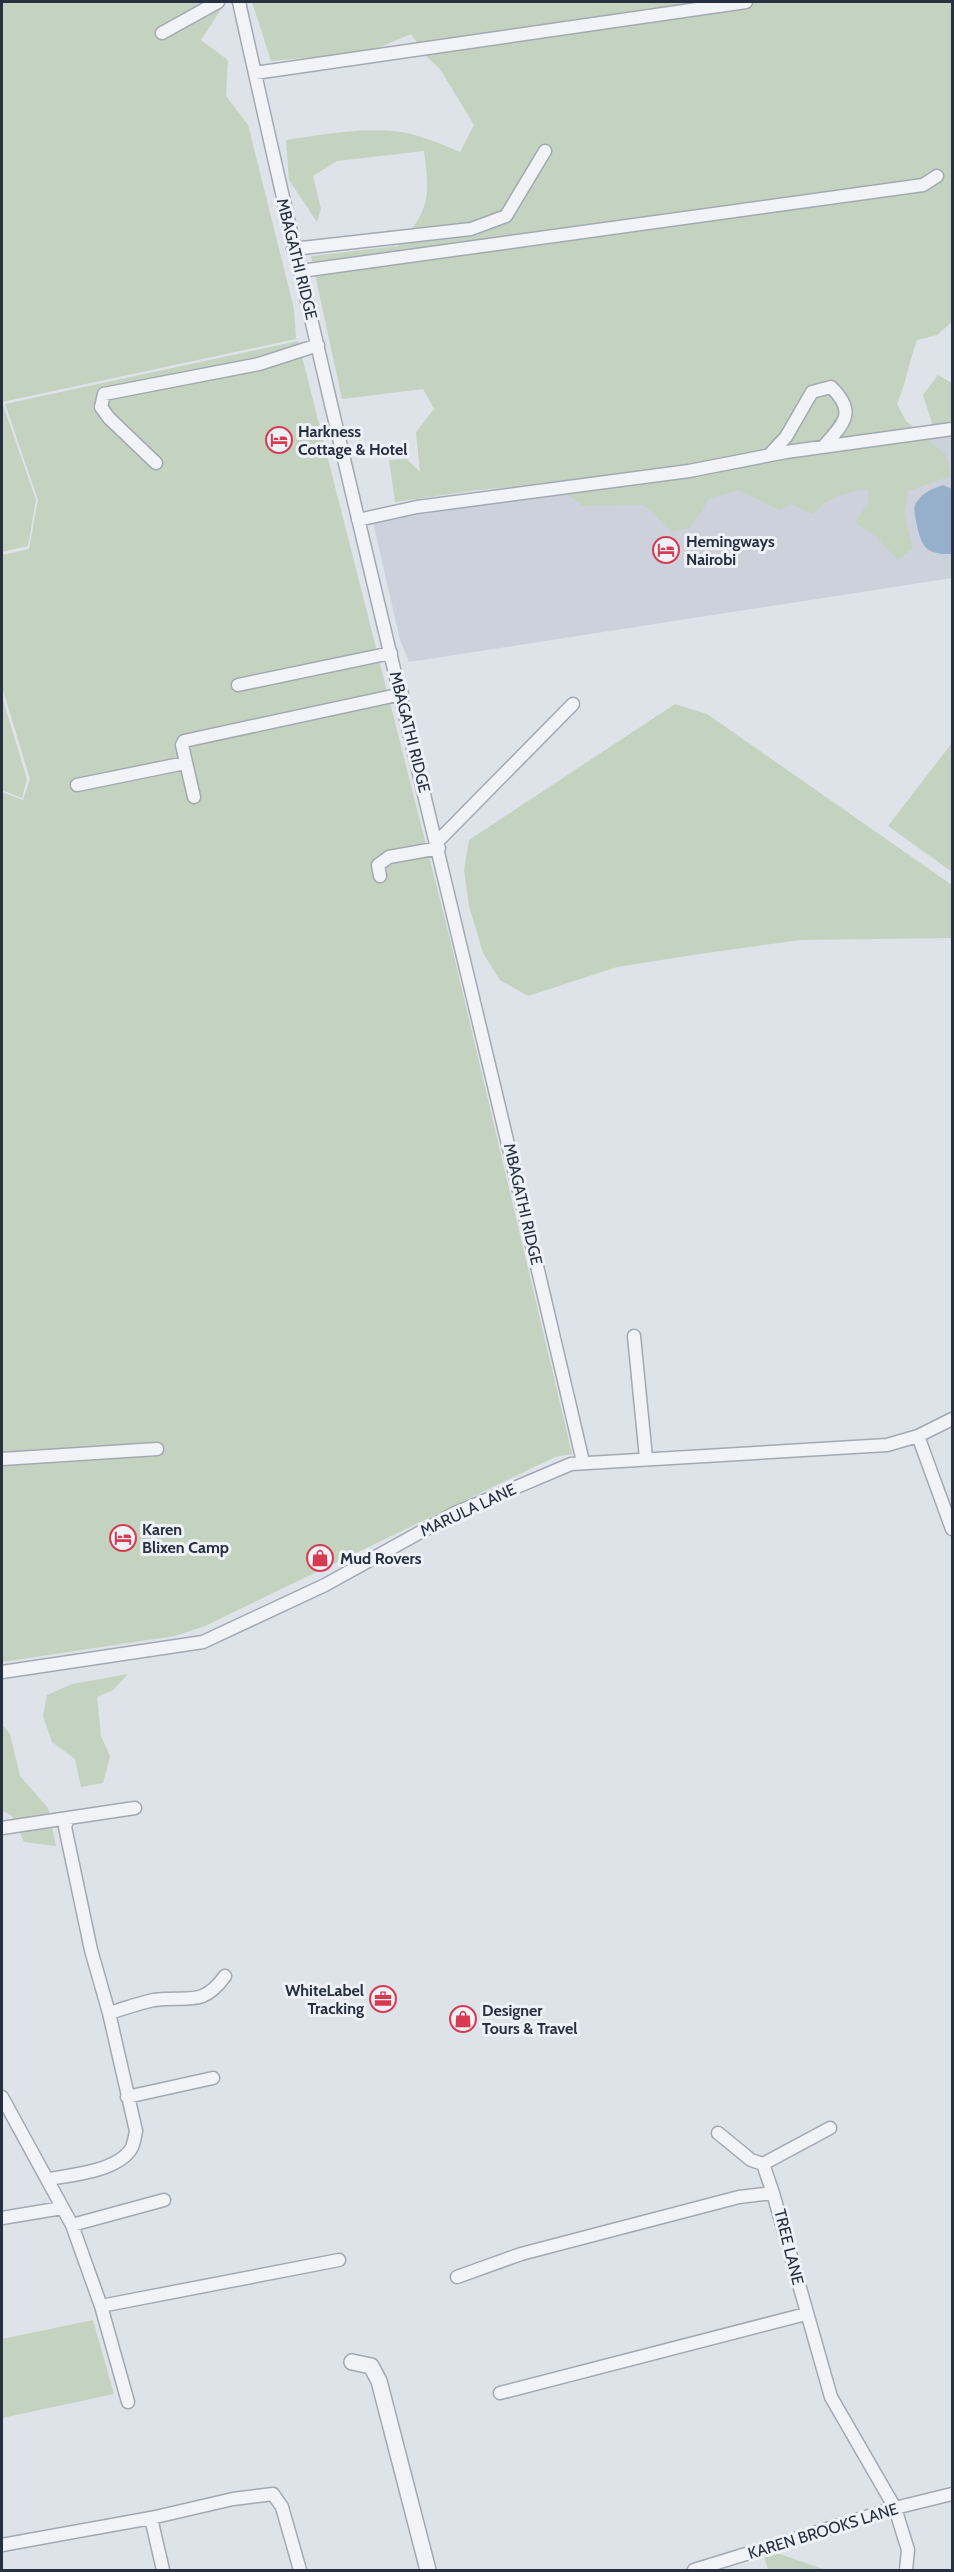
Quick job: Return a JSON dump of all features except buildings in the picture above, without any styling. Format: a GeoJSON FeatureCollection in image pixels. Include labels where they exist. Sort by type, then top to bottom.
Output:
{"type":"FeatureCollection","features":[{"type":"Feature","properties":{"kind":"street"},"geometry":{"type":"LineString","coordinates":[[162,33],[218,2]]}},
{"type":"Feature","properties":{"kind":"street","name":"MBAGATHI RIDGE"},"geometry":{"type":"LineString","coordinates":[[239,2],[293,249],[301,271],[358,520],[402,694],[413,751],[438,845],[583,1462]]}},
{"type":"Feature","properties":{"kind":"street"},"geometry":{"type":"LineString","coordinates":[[255,73],[746,2]]}},
{"type":"Feature","properties":{"kind":"street"},"geometry":{"type":"LineString","coordinates":[[293,249],[460,230],[492,223],[506,216],[545,151]]}},
{"type":"Feature","properties":{"kind":"street"},"geometry":{"type":"LineString","coordinates":[[301,271],[915,186],[930,182],[938,176]]}},
{"type":"Feature","properties":{"kind":"street"},"geometry":{"type":"LineString","coordinates":[[156,463],[108,418],[101,407],[104,394],[259,364],[318,345]]}},
{"type":"Feature","properties":{"kind":"street"},"geometry":{"type":"LineString","coordinates":[[768,456],[786,437],[812,392],[831,387],[843,398],[847,412],[843,425],[825,447]]}},
{"type":"Feature","properties":{"kind":"street"},"geometry":{"type":"LineString","coordinates":[[358,520],[417,507],[689,471],[768,456],[952,429]]}},
{"type":"Feature","properties":{"kind":"street"},"geometry":{"type":"LineString","coordinates":[[238,685],[391,652]]}},
{"type":"Feature","properties":{"kind":"street"},"geometry":{"type":"LineString","coordinates":[[194,797],[185,763],[182,745],[184,741],[402,694]]}},
{"type":"Feature","properties":{"kind":"street"},"geometry":{"type":"LineString","coordinates":[[380,876],[378,865],[389,857],[438,845],[573,704]]}},
{"type":"Feature","properties":{"kind":"street"},"geometry":{"type":"LineString","coordinates":[[77,785],[185,763]]}},
{"type":"Feature","properties":{"kind":"street"},"geometry":{"type":"LineString","coordinates":[[634,1336],[646,1458]]}},
{"type":"Feature","properties":{"kind":"street","name":"MARULA LANE"},"geometry":{"type":"LineString","coordinates":[[2,1672],[203,1642],[325,1585],[453,1514],[571,1464],[887,1445],[918,1436],[952,1419]]}},
{"type":"Feature","properties":{"kind":"street"},"geometry":{"type":"LineString","coordinates":[[918,1436],[952,1529]]}},
{"type":"Feature","properties":{"kind":"street"},"geometry":{"type":"LineString","coordinates":[[2,1459],[157,1449]]}},
{"type":"Feature","properties":{"kind":"street"},"geometry":{"type":"LineString","coordinates":[[2,1828],[135,1808]]}},
{"type":"Feature","properties":{"kind":"street"},"geometry":{"type":"LineString","coordinates":[[49,2179],[90,2172],[123,2158],[132,2147],[136,2131],[109,2013],[91,1950],[65,1827],[68,1818]]}},
{"type":"Feature","properties":{"kind":"street"},"geometry":{"type":"LineString","coordinates":[[109,2013],[151,2001],[195,1999],[214,1992],[225,1976]]}},
{"type":"Feature","properties":{"kind":"street"},"geometry":{"type":"LineString","coordinates":[[127,2097],[213,2078]]}},
{"type":"Feature","properties":{"kind":"street"},"geometry":{"type":"LineString","coordinates":[[2,2097],[49,2179],[72,2225],[101,2306],[128,2402]]}},
{"type":"Feature","properties":{"kind":"street"},"geometry":{"type":"LineString","coordinates":[[718,2133],[751,2160],[763,2164],[830,2128]]}},
{"type":"Feature","properties":{"kind":"street"},"geometry":{"type":"LineString","coordinates":[[763,2164],[774,2193]]}},
{"type":"Feature","properties":{"kind":"street","name":"TREE LANE"},"geometry":{"type":"LineString","coordinates":[[456,2277],[521,2254],[739,2197],[774,2193],[831,2397],[895,2508],[908,2550],[906,2571]]}},
{"type":"Feature","properties":{"kind":"street"},"geometry":{"type":"LineString","coordinates":[[72,2225],[164,2200]]}},
{"type":"Feature","properties":{"kind":"street"},"geometry":{"type":"LineString","coordinates":[[2,2218],[62,2208]]}},
{"type":"Feature","properties":{"kind":"street"},"geometry":{"type":"LineString","coordinates":[[101,2306],[339,2260]]}},
{"type":"Feature","properties":{"kind":"street"},"geometry":{"type":"LineString","coordinates":[[500,2393],[806,2314]]}},
{"type":"Feature","properties":{"kind":"street"},"geometry":{"type":"LineString","coordinates":[[352,2362],[371,2366],[379,2380],[429,2571]]}},
{"type":"Feature","properties":{"kind":"street"},"geometry":{"type":"LineString","coordinates":[[2,2545],[151,2518],[233,2499],[273,2494],[282,2507],[300,2571]]}},
{"type":"Feature","properties":{"kind":"street","name":"KAREN BROOKS LANE"},"geometry":{"type":"LineString","coordinates":[[694,2571],[895,2508],[952,2494]]}},
{"type":"Feature","properties":{"kind":"street"},"geometry":{"type":"LineString","coordinates":[[151,2518],[163,2571]]}},
{"type":"Feature","properties":{"kind":"shaded area","name":"Hemingways Nairobi"},"geometry":{"type":"Polygon","coordinates":[[[952,431],[952,578],[409,662],[400,640],[373,522],[952,431]]]}},
{"type":"Feature","properties":{"kind":"green space"},"geometry":{"type":"Polygon","coordinates":[[[2,2],[220,2],[222,8],[201,40],[228,60],[226,96],[248,125],[294,309],[296,339],[2,402],[2,2]]]}},
{"type":"Feature","properties":{"kind":"green space"},"geometry":{"type":"Polygon","coordinates":[[[252,2],[952,2],[952,322],[937,335],[917,340],[897,404],[906,421],[946,455],[951,476],[908,491],[904,514],[913,548],[898,560],[875,536],[855,522],[869,502],[868,489],[838,496],[825,503],[813,514],[791,504],[779,510],[739,490],[710,498],[690,528],[672,532],[644,505],[583,506],[552,484],[478,490],[395,502],[389,460],[407,459],[420,472],[416,432],[434,409],[423,389],[342,399],[311,256],[398,246],[416,222],[425,202],[427,180],[424,151],[337,161],[313,176],[321,209],[317,222],[289,180],[286,140],[353,131],[380,130],[419,136],[460,152],[474,125],[440,69],[426,56],[411,34],[368,52],[271,61],[252,2]]]}},
{"type":"Feature","properties":{"kind":"green space"},"geometry":{"type":"Polygon","coordinates":[[[298,341],[449,935],[572,1454],[555,1457],[205,1626],[175,1636],[2,1662],[2,792],[23,800],[30,779],[2,687],[2,555],[29,549],[38,500],[5,404],[298,341]]]}},
{"type":"Feature","properties":{"kind":"green space"},"geometry":{"type":"Polygon","coordinates":[[[938,375],[952,383],[952,421],[933,426],[923,395],[938,375]]]}},
{"type":"Feature","properties":{"kind":"green space"},"geometry":{"type":"Polygon","coordinates":[[[2,402],[36,500],[28,546],[2,552],[2,402]]]}},
{"type":"Feature","properties":{"kind":"green space"},"geometry":{"type":"Polygon","coordinates":[[[2,697],[27,779],[22,798],[2,790],[2,697]]]}},
{"type":"Feature","properties":{"kind":"green space"},"geometry":{"type":"Polygon","coordinates":[[[675,704],[707,714],[952,885],[952,938],[801,940],[617,967],[528,996],[500,980],[483,953],[469,906],[464,870],[469,840],[675,704]]]}},
{"type":"Feature","properties":{"kind":"green space"},"geometry":{"type":"Polygon","coordinates":[[[952,743],[952,872],[888,826],[952,743]]]}},
{"type":"Feature","properties":{"kind":"green space"},"geometry":{"type":"Polygon","coordinates":[[[128,1674],[113,1690],[97,1697],[101,1736],[110,1756],[103,1783],[81,1787],[75,1759],[52,1742],[43,1716],[47,1695],[72,1684],[128,1674]]]}},
{"type":"Feature","properties":{"kind":"green space"},"geometry":{"type":"Polygon","coordinates":[[[2,1724],[10,1734],[20,1776],[48,1808],[56,1846],[24,1842],[13,1817],[2,1810],[2,1724]]]}},
{"type":"Feature","properties":{"kind":"green space"},"geometry":{"type":"Polygon","coordinates":[[[93,2320],[114,2394],[2,2418],[2,2339],[93,2320]]]}},
{"type":"Feature","properties":{"kind":"green space"},"geometry":{"type":"Polygon","coordinates":[[[762,2548],[826,2570],[768,2570],[762,2548]]]}},
{"type":"Feature","properties":{"kind":"water"},"geometry":{"type":"Polygon","coordinates":[[[943,485],[952,489],[952,554],[930,551],[922,543],[914,510],[922,496],[943,485]]]}},
{"type":"Feature","properties":{"kind":"place","name":"Harkness Cottage & Hotel"},"geometry":{"type":"Point","coordinates":[279,440]}},
{"type":"Feature","properties":{"kind":"place","name":"Hemingways Nairobi"},"geometry":{"type":"Point","coordinates":[666,550]}},
{"type":"Feature","properties":{"kind":"place","name":"Karen Blixen Camp"},"geometry":{"type":"Point","coordinates":[123,1538]}},
{"type":"Feature","properties":{"kind":"place","name":"Mud Rovers"},"geometry":{"type":"Point","coordinates":[320,1558]}},
{"type":"Feature","properties":{"kind":"place","name":"WhiteLabel Tracking"},"geometry":{"type":"Point","coordinates":[383,1999]}},
{"type":"Feature","properties":{"kind":"place","name":"Designer Tours & Travel"},"geometry":{"type":"Point","coordinates":[463,2019]}}]}
